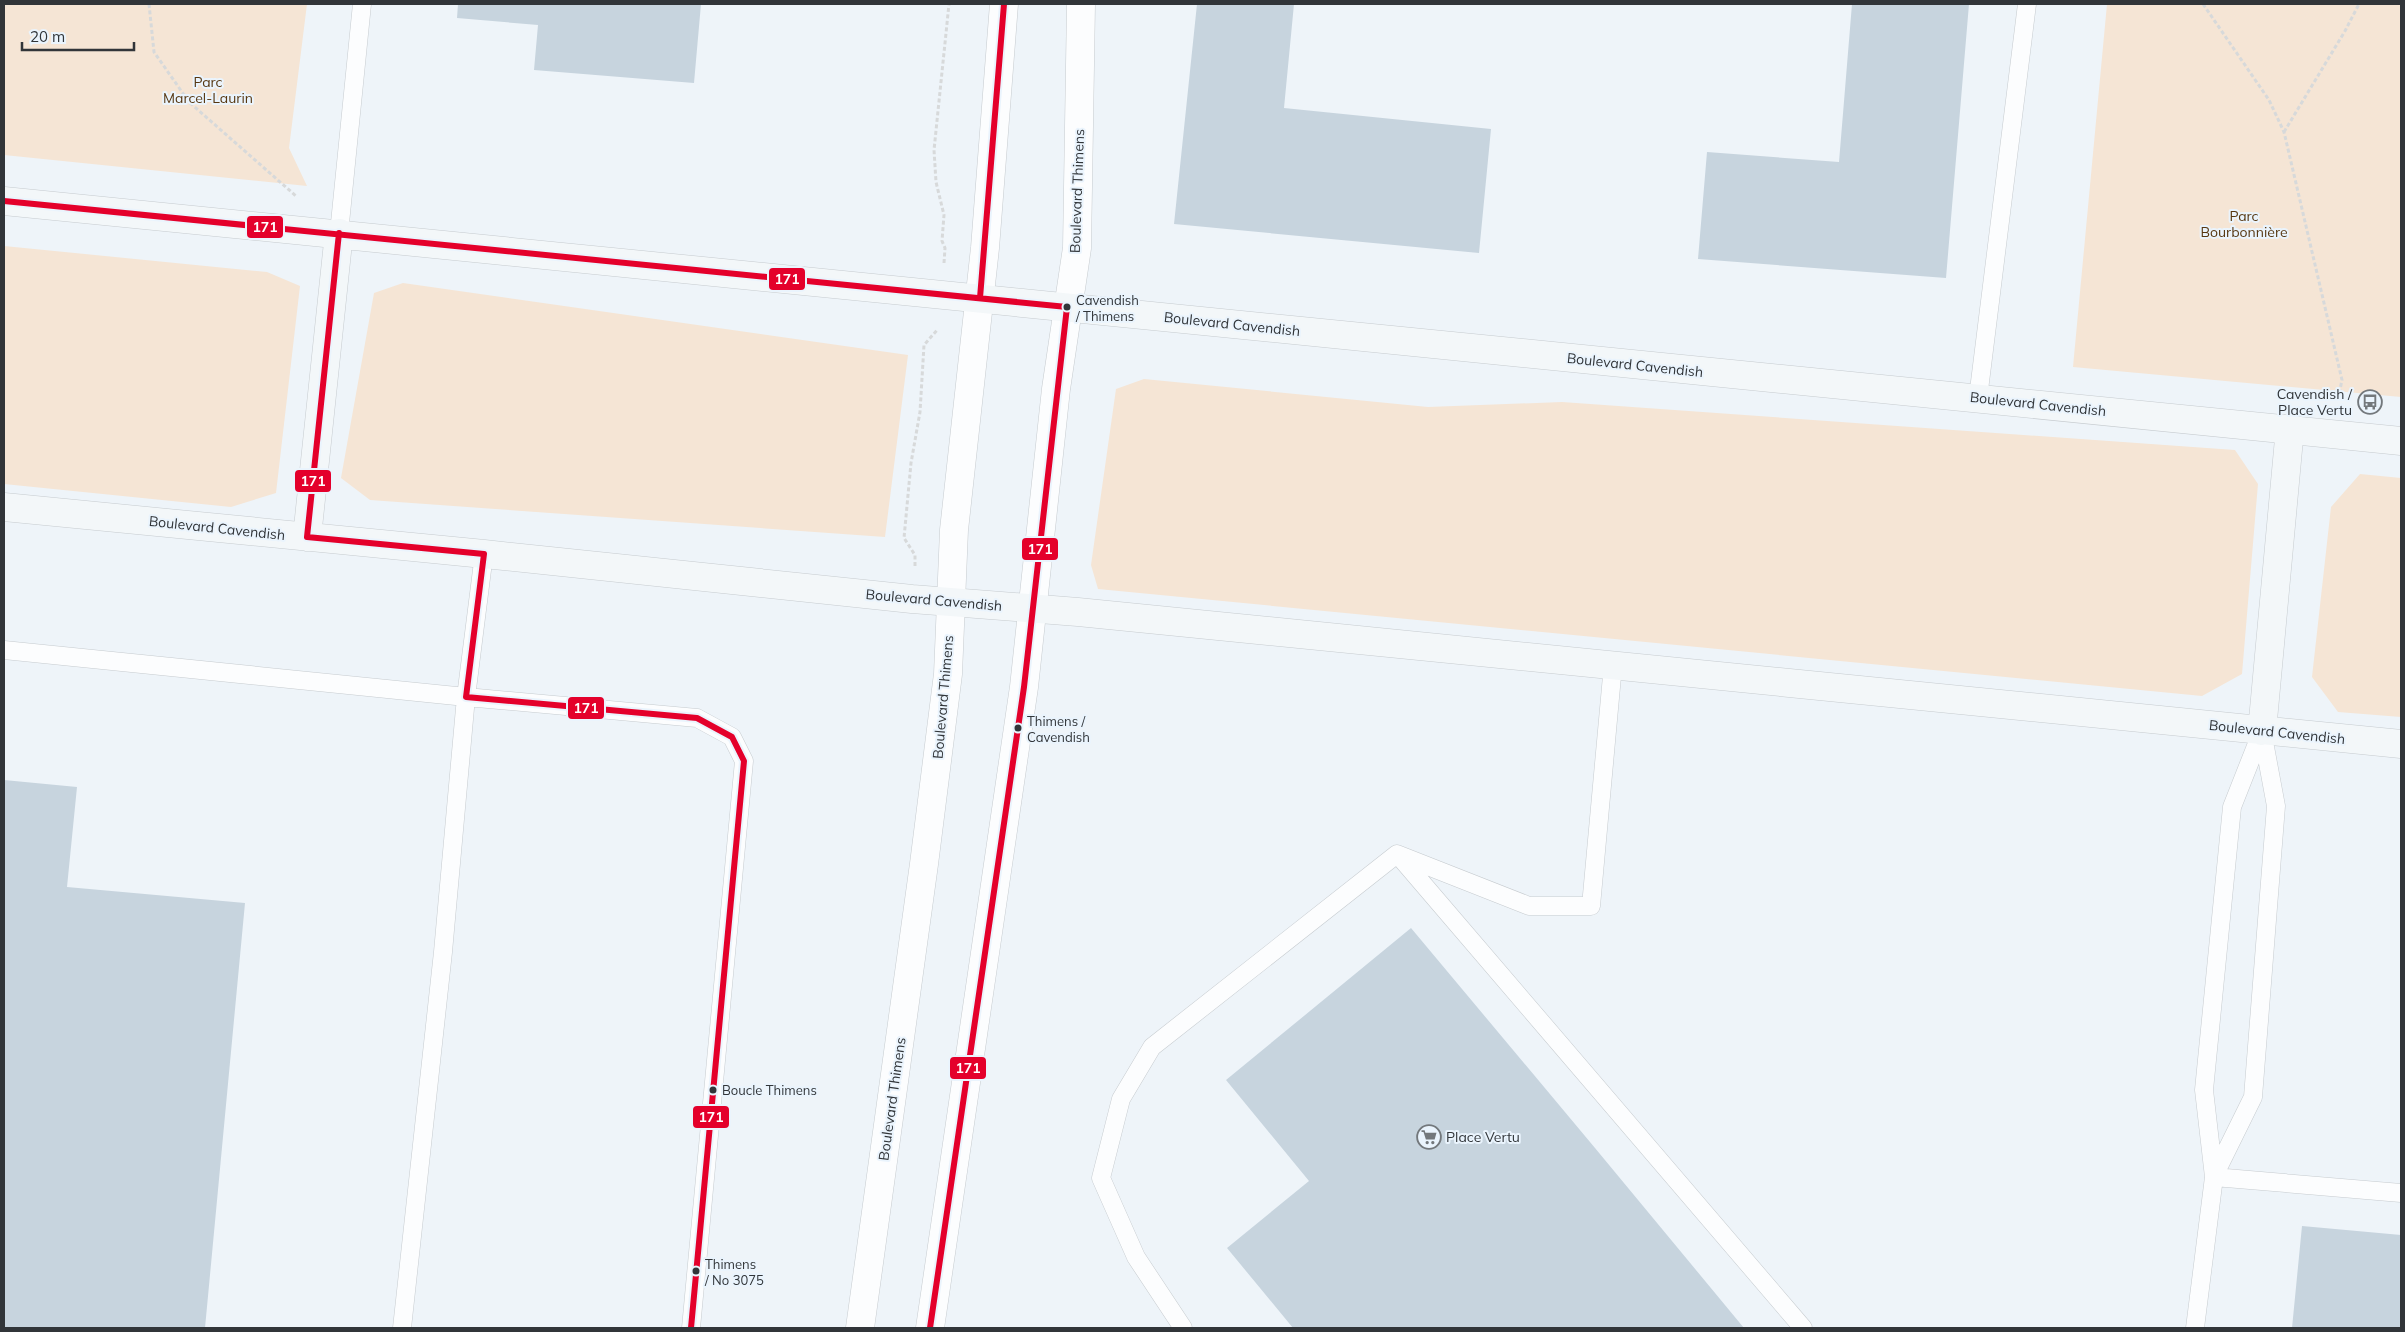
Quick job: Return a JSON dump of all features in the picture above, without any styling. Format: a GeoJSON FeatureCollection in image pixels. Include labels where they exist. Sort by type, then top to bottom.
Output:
{"type":"FeatureCollection","features":[{"type":"Feature","properties":{"kind":"main road","name":"Boulevard Cavendish"},"geometry":{"type":"LineString","coordinates":[[4,201],[2401,440]]}},
{"type":"Feature","properties":{"kind":"main road"},"geometry":{"type":"LineString","coordinates":[[307,537],[339,233]]}},
{"type":"Feature","properties":{"kind":"main road"},"geometry":{"type":"LineString","coordinates":[[2262,731],[2290,428]]}},
{"type":"Feature","properties":{"kind":"main road","name":"Boulevard Cavendish"},"geometry":{"type":"LineString","coordinates":[[4,507],[2401,744]]}},
{"type":"Feature","properties":{"kind":"street","name":"Boulevard Thimens"},"geometry":{"type":"LineString","coordinates":[[860,1328],[945,703],[954,530],[980,298],[1004,4]]}},
{"type":"Feature","properties":{"kind":"street","name":"Boulevard Thimens"},"geometry":{"type":"LineString","coordinates":[[930,1328],[990,928],[1034,608],[1056,389],[1078,229],[1081,4]]}},
{"type":"Feature","properties":{"kind":"lane"},"geometry":{"type":"LineString","coordinates":[[339,233],[362,4]]}},
{"type":"Feature","properties":{"kind":"lane"},"geometry":{"type":"LineString","coordinates":[[1978,398],[2027,4]]}},
{"type":"Feature","properties":{"kind":"lane"},"geometry":{"type":"LineString","coordinates":[[402,1328],[443,952],[466,697],[484,554]]}},
{"type":"Feature","properties":{"kind":"lane"},"geometry":{"type":"LineString","coordinates":[[4,650],[466,697],[697,718],[732,737],[744,761],[691,1328]]}},
{"type":"Feature","properties":{"kind":"lane"},"geometry":{"type":"LineString","coordinates":[[1397,854],[1529,906],[1591,906],[1613,665]]}},
{"type":"Feature","properties":{"kind":"lane"},"geometry":{"type":"LineString","coordinates":[[2195,1328],[2214,1176],[2204,1090],[2232,807],[2262,731]]}},
{"type":"Feature","properties":{"kind":"lane"},"geometry":{"type":"LineString","coordinates":[[2214,1176],[2253,1097],[2276,806],[2262,731]]}},
{"type":"Feature","properties":{"kind":"lane"},"geometry":{"type":"LineString","coordinates":[[1183,1328],[1136,1258],[1101,1178],[1121,1099],[1152,1047],[1397,854]]}},
{"type":"Feature","properties":{"kind":"lane"},"geometry":{"type":"LineString","coordinates":[[1397,854],[1803,1328]]}},
{"type":"Feature","properties":{"kind":"lane"},"geometry":{"type":"LineString","coordinates":[[2214,1176],[2401,1193]]}},
{"type":"Feature","properties":{"kind":"path"},"geometry":{"type":"LineString","coordinates":[[149,4],[154,52],[190,102],[339,233]]}},
{"type":"Feature","properties":{"kind":"path"},"geometry":{"type":"LineString","coordinates":[[942,242],[944,215],[936,182],[934,150],[949,4]]}},
{"type":"Feature","properties":{"kind":"path"},"geometry":{"type":"LineString","coordinates":[[2203,4],[2269,100],[2284,132],[2342,380],[2338,399]]}},
{"type":"Feature","properties":{"kind":"path"},"geometry":{"type":"LineString","coordinates":[[2284,132],[2345,31],[2359,4]]}},
{"type":"Feature","properties":{"kind":"path"},"geometry":{"type":"LineString","coordinates":[[912,549],[904,538],[911,463],[920,412],[924,344],[934,334]]}},
{"type":"Feature","properties":{"kind":"green space","name":"Parc Marcel-Laurin"},"geometry":{"type":"Polygon","coordinates":[[[4,4],[307,4],[289,148],[307,186],[4,155],[4,4]]]}},
{"type":"Feature","properties":{"kind":"green space","name":"Parc Bourbonnière"},"geometry":{"type":"Polygon","coordinates":[[[2107,4],[2401,4],[2401,397],[2073,367],[2107,4]]]}},
{"type":"Feature","properties":{"kind":"green space"},"geometry":{"type":"Polygon","coordinates":[[[4,246],[267,272],[300,286],[276,493],[231,507],[4,484],[4,246]]]}},
{"type":"Feature","properties":{"kind":"green space"},"geometry":{"type":"Polygon","coordinates":[[[403,283],[908,355],[885,537],[370,500],[341,478],[374,293],[403,283]]]}},
{"type":"Feature","properties":{"kind":"green space"},"geometry":{"type":"Polygon","coordinates":[[[1144,379],[1428,407],[1562,402],[2235,450],[2258,484],[2242,674],[2202,696],[1098,589],[1091,565],[1116,389],[1144,379]]]}},
{"type":"Feature","properties":{"kind":"green space"},"geometry":{"type":"Polygon","coordinates":[[[2360,474],[2401,478],[2401,717],[2338,712],[2312,677],[2331,507],[2360,474]]]}},
{"type":"Feature","properties":{"kind":"building"},"geometry":{"type":"Polygon","coordinates":[[[458,4],[701,4],[694,83],[534,70],[538,25],[457,18],[458,4]]]}},
{"type":"Feature","properties":{"kind":"building"},"geometry":{"type":"Polygon","coordinates":[[[1197,4],[1294,4],[1284,108],[1491,129],[1479,253],[1174,224],[1197,4]]]}},
{"type":"Feature","properties":{"kind":"building"},"geometry":{"type":"Polygon","coordinates":[[[1852,4],[1969,4],[1946,278],[1698,259],[1707,152],[1839,162],[1852,4]]]}},
{"type":"Feature","properties":{"kind":"building"},"geometry":{"type":"Polygon","coordinates":[[[4,780],[77,787],[67,887],[245,903],[205,1328],[4,1328],[4,780]]]}},
{"type":"Feature","properties":{"kind":"building","name":"Place Vertu"},"geometry":{"type":"Polygon","coordinates":[[[1411,928],[1744,1328],[1293,1328],[1227,1248],[1309,1181],[1226,1080],[1411,928]]]}},
{"type":"Feature","properties":{"kind":"building"},"geometry":{"type":"Polygon","coordinates":[[[2302,1226],[2401,1235],[2401,1328],[2292,1328],[2302,1226]]]}},
{"type":"Feature","properties":{"kind":"transit line","name":"171"},"geometry":{"type":"LineString","coordinates":[[980,298],[1004,4]]}},
{"type":"Feature","properties":{"kind":"transit line","name":"171"},"geometry":{"type":"LineString","coordinates":[[4,201],[1067,307],[1024,687],[930,1328]]}},
{"type":"Feature","properties":{"kind":"transit line","name":"171"},"geometry":{"type":"LineString","coordinates":[[339,233],[307,537],[484,554],[466,697],[697,718],[732,737],[744,761],[691,1328]]}},
{"type":"Feature","properties":{"kind":"place","name":"Cavendish / Thimens"},"geometry":{"type":"Point","coordinates":[1067,307]}},
{"type":"Feature","properties":{"kind":"place","name":"Cavendish / Place Vertu"},"geometry":{"type":"Point","coordinates":[2370,402]}},
{"type":"Feature","properties":{"kind":"place","name":"Thimens / Cavendish"},"geometry":{"type":"Point","coordinates":[1018,728]}},
{"type":"Feature","properties":{"kind":"place","name":"Boucle Thimens"},"geometry":{"type":"Point","coordinates":[713,1090]}},
{"type":"Feature","properties":{"kind":"place","name":"Place Vertu"},"geometry":{"type":"Point","coordinates":[1429,1137]}},
{"type":"Feature","properties":{"kind":"place","name":"Thimens / No 3075"},"geometry":{"type":"Point","coordinates":[696,1271]}}]}
